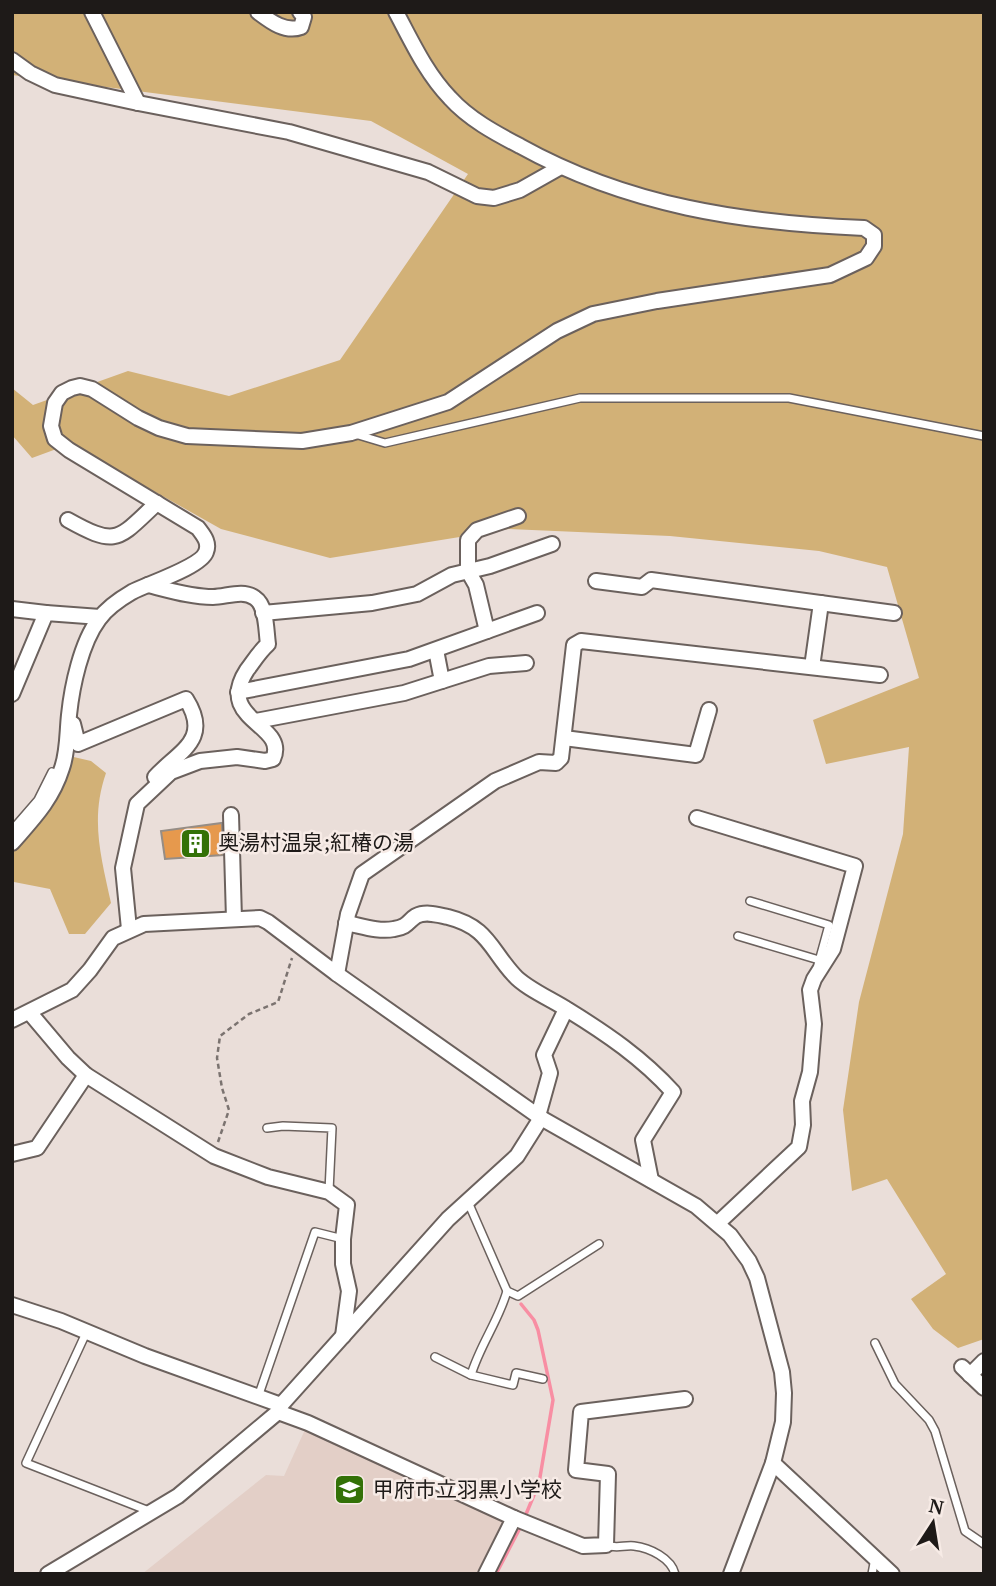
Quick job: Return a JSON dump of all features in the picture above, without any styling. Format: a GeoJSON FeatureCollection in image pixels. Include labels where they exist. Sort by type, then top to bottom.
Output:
{"type":"FeatureCollection","features":[{"type":"Feature","properties":{"kind":"street"},"geometry":{"type":"LineString","coordinates":[[92,12],[138,103]]}},
{"type":"Feature","properties":{"kind":"street"},"geometry":{"type":"LineString","coordinates":[[258,12],[283,27],[294,30],[301,27],[304,17],[300,12]]}},
{"type":"Feature","properties":{"kind":"street"},"geometry":{"type":"LineString","coordinates":[[12,843],[50,799],[63,766],[69,714],[84,646],[100,617],[113,605],[201,559],[206,552],[207,540],[198,528],[55,439],[51,426],[52,413],[62,393],[80,387],[92,389],[138,418],[159,428],[187,436],[302,441],[351,433],[448,402],[557,331],[593,314],[830,275],[866,258],[874,246],[874,235],[864,228],[785,223],[713,214],[629,194],[559,168],[484,126],[451,100],[423,62],[396,12]]}},
{"type":"Feature","properties":{"kind":"street"},"geometry":{"type":"LineString","coordinates":[[12,61],[55,85],[328,142],[428,172],[477,196],[494,198],[520,190],[559,168]]}},
{"type":"Feature","properties":{"kind":"street"},"geometry":{"type":"LineString","coordinates":[[68,520],[94,535],[114,537],[124,533],[157,503]]}},
{"type":"Feature","properties":{"kind":"street"},"geometry":{"type":"LineString","coordinates":[[487,631],[476,586],[468,571],[468,540],[477,530],[518,516]]}},
{"type":"Feature","properties":{"kind":"street"},"geometry":{"type":"LineString","coordinates":[[263,613],[372,603],[417,594],[452,575],[552,544]]}},
{"type":"Feature","properties":{"kind":"street"},"geometry":{"type":"LineString","coordinates":[[596,581],[642,587],[651,580],[894,613]]}},
{"type":"Feature","properties":{"kind":"street"},"geometry":{"type":"LineString","coordinates":[[137,804],[171,772],[200,761],[237,757],[265,761],[273,760],[275,753],[274,745],[256,721],[242,709],[237,698],[241,681],[255,658],[268,644],[262,605],[255,597],[245,593],[213,597],[184,594],[148,585]]}},
{"type":"Feature","properties":{"kind":"street"},"geometry":{"type":"LineString","coordinates":[[812,667],[821,603]]}},
{"type":"Feature","properties":{"kind":"street"},"geometry":{"type":"LineString","coordinates":[[12,609],[100,617]]}},
{"type":"Feature","properties":{"kind":"street"},"geometry":{"type":"LineString","coordinates":[[12,694],[46,613]]}},
{"type":"Feature","properties":{"kind":"street"},"geometry":{"type":"LineString","coordinates":[[238,692],[409,659],[537,613]]}},
{"type":"Feature","properties":{"kind":"street"},"geometry":{"type":"LineString","coordinates":[[337,974],[346,923],[362,874],[495,781],[539,762],[556,762],[561,758],[574,645],[581,641],[880,675]]}},
{"type":"Feature","properties":{"kind":"street"},"geometry":{"type":"LineString","coordinates":[[436,650],[442,681]]}},
{"type":"Feature","properties":{"kind":"street"},"geometry":{"type":"LineString","coordinates":[[256,721],[404,693],[489,666],[526,663]]}},
{"type":"Feature","properties":{"kind":"street"},"geometry":{"type":"LineString","coordinates":[[69,714],[78,744],[186,699],[194,719],[194,736],[190,746],[171,760],[141,792],[137,804],[122,868],[129,929]]}},
{"type":"Feature","properties":{"kind":"street"},"geometry":{"type":"LineString","coordinates":[[564,738],[696,755],[709,710]]}},
{"type":"Feature","properties":{"kind":"street"},"geometry":{"type":"LineString","coordinates":[[231,815],[234,919]]}},
{"type":"Feature","properties":{"kind":"street"},"geometry":{"type":"LineString","coordinates":[[697,818],[855,866],[833,949],[810,990],[814,1024],[810,1072],[802,1101],[803,1125],[799,1147],[718,1223]]}},
{"type":"Feature","properties":{"kind":"street"},"geometry":{"type":"LineString","coordinates":[[346,923],[394,929],[408,925],[416,916],[431,913],[474,926],[492,944],[515,977],[614,1038],[652,1069],[673,1092],[642,1140],[650,1180]]}},
{"type":"Feature","properties":{"kind":"street"},"geometry":{"type":"LineString","coordinates":[[12,1020],[72,990],[113,938],[129,929],[144,924],[260,918],[539,1117],[696,1206],[730,1235],[749,1261],[757,1278],[782,1372],[784,1393],[783,1422],[773,1463],[731,1574]]}},
{"type":"Feature","properties":{"kind":"street"},"geometry":{"type":"LineString","coordinates":[[48,1574],[68,1569],[178,1496],[279,1408],[448,1219],[517,1156],[539,1117],[550,1073],[544,1055],[566,1009]]}},
{"type":"Feature","properties":{"kind":"street"},"geometry":{"type":"LineString","coordinates":[[30,1013],[68,1058],[86,1074],[214,1156],[268,1177],[329,1192],[347,1205],[343,1264],[349,1291],[343,1336]]}},
{"type":"Feature","properties":{"kind":"street"},"geometry":{"type":"LineString","coordinates":[[12,1154],[37,1148],[86,1074]]}},
{"type":"Feature","properties":{"kind":"street"},"geometry":{"type":"LineString","coordinates":[[12,1305],[61,1321],[86,1333],[258,1397],[308,1423],[514,1518],[583,1546],[606,1545],[608,1474],[576,1471],[581,1412],[685,1399]]}},
{"type":"Feature","properties":{"kind":"street"},"geometry":{"type":"LineString","coordinates":[[984,1361],[966,1371],[984,1388]]}},
{"type":"Feature","properties":{"kind":"street"},"geometry":{"type":"LineString","coordinates":[[773,1463],[892,1574]]}},
{"type":"Feature","properties":{"kind":"street"},"geometry":{"type":"LineString","coordinates":[[486,1574],[514,1518]]}},
{"type":"Feature","properties":{"kind":"lane"},"geometry":{"type":"LineString","coordinates":[[351,433],[385,443],[580,398],[789,398],[984,436]]}},
{"type":"Feature","properties":{"kind":"lane"},"geometry":{"type":"LineString","coordinates":[[12,831],[38,800],[51,772]]}},
{"type":"Feature","properties":{"kind":"lane"},"geometry":{"type":"LineString","coordinates":[[750,901],[829,925],[814,979]]}},
{"type":"Feature","properties":{"kind":"lane"},"geometry":{"type":"LineString","coordinates":[[738,936],[819,960]]}},
{"type":"Feature","properties":{"kind":"lane"},"geometry":{"type":"LineString","coordinates":[[267,1128],[332,1128],[329,1192]]}},
{"type":"Feature","properties":{"kind":"lane"},"geometry":{"type":"LineString","coordinates":[[467,1201],[507,1291],[503,1306],[477,1357],[471,1375]]}},
{"type":"Feature","properties":{"kind":"lane"},"geometry":{"type":"LineString","coordinates":[[258,1397],[315,1232],[343,1239]]}},
{"type":"Feature","properties":{"kind":"lane"},"geometry":{"type":"LineString","coordinates":[[507,1291],[517,1296],[599,1244]]}},
{"type":"Feature","properties":{"kind":"lane"},"geometry":{"type":"LineString","coordinates":[[86,1333],[26,1463],[151,1512]]}},
{"type":"Feature","properties":{"kind":"lane"},"geometry":{"type":"LineString","coordinates":[[875,1343],[895,1384],[936,1431],[965,1531],[984,1544]]}},
{"type":"Feature","properties":{"kind":"lane"},"geometry":{"type":"LineString","coordinates":[[435,1357],[471,1375],[513,1385],[516,1373],[543,1379]]}},
{"type":"Feature","properties":{"kind":"lane"},"geometry":{"type":"LineString","coordinates":[[606,1545],[612,1548],[632,1545],[643,1548],[668,1561],[675,1574]]}},
{"type":"Feature","properties":{"kind":"lane"},"geometry":{"type":"LineString","coordinates":[[872,1574],[875,1558]]}},
{"type":"Feature","properties":{"kind":"path"},"geometry":{"type":"LineString","coordinates":[[214,1156],[229,1110],[217,1058],[220,1036],[249,1014],[278,1002],[297,943]]}},
{"type":"Feature","properties":{"kind":"shaded area"},"geometry":{"type":"Polygon","coordinates":[[[12,12],[984,12],[984,1339],[958,1348],[933,1329],[911,1299],[946,1274],[887,1179],[852,1191],[843,1110],[859,1002],[903,834],[909,747],[826,764],[813,720],[919,678],[887,567],[819,551],[670,536],[509,529],[330,558],[221,529],[70,444],[32,458],[12,435],[12,388],[33,405],[128,371],[229,396],[340,360],[468,174],[371,121],[12,75],[12,12]]]}},
{"type":"Feature","properties":{"kind":"shaded area"},"geometry":{"type":"Polygon","coordinates":[[[65,755],[91,761],[106,773],[101,790],[98,822],[101,854],[111,903],[85,934],[69,934],[50,889],[14,882],[12,879],[12,843],[65,755]]]}},
{"type":"Feature","properties":{"kind":"shaded area","name":"甲府市立羽黒小学校"},"geometry":{"type":"Polygon","coordinates":[[[308,1423],[514,1518],[486,1574],[142,1574],[266,1475],[284,1476],[308,1423]]]}},
{"type":"Feature","properties":{"kind":"building","name":"奥湯村温泉;紅椿の湯"},"geometry":{"type":"Polygon","coordinates":[[[222,823],[223,855],[165,859],[161,831],[222,823]]]}},
{"type":"Feature","properties":{"kind":"waterway"},"geometry":{"type":"LineString","coordinates":[[521,1304],[534,1320],[538,1330],[553,1400],[539,1483],[524,1519]]}},
{"type":"Feature","properties":{"kind":"waterway"},"geometry":{"type":"LineString","coordinates":[[496,1574],[521,1526]]}},
{"type":"Feature","properties":{"kind":"place","name":"奥湯村温泉;紅椿の湯"},"geometry":{"type":"Point","coordinates":[195,843]}},
{"type":"Feature","properties":{"kind":"place","name":"甲府市立羽黒小学校"},"geometry":{"type":"Point","coordinates":[350,1490]}}]}
